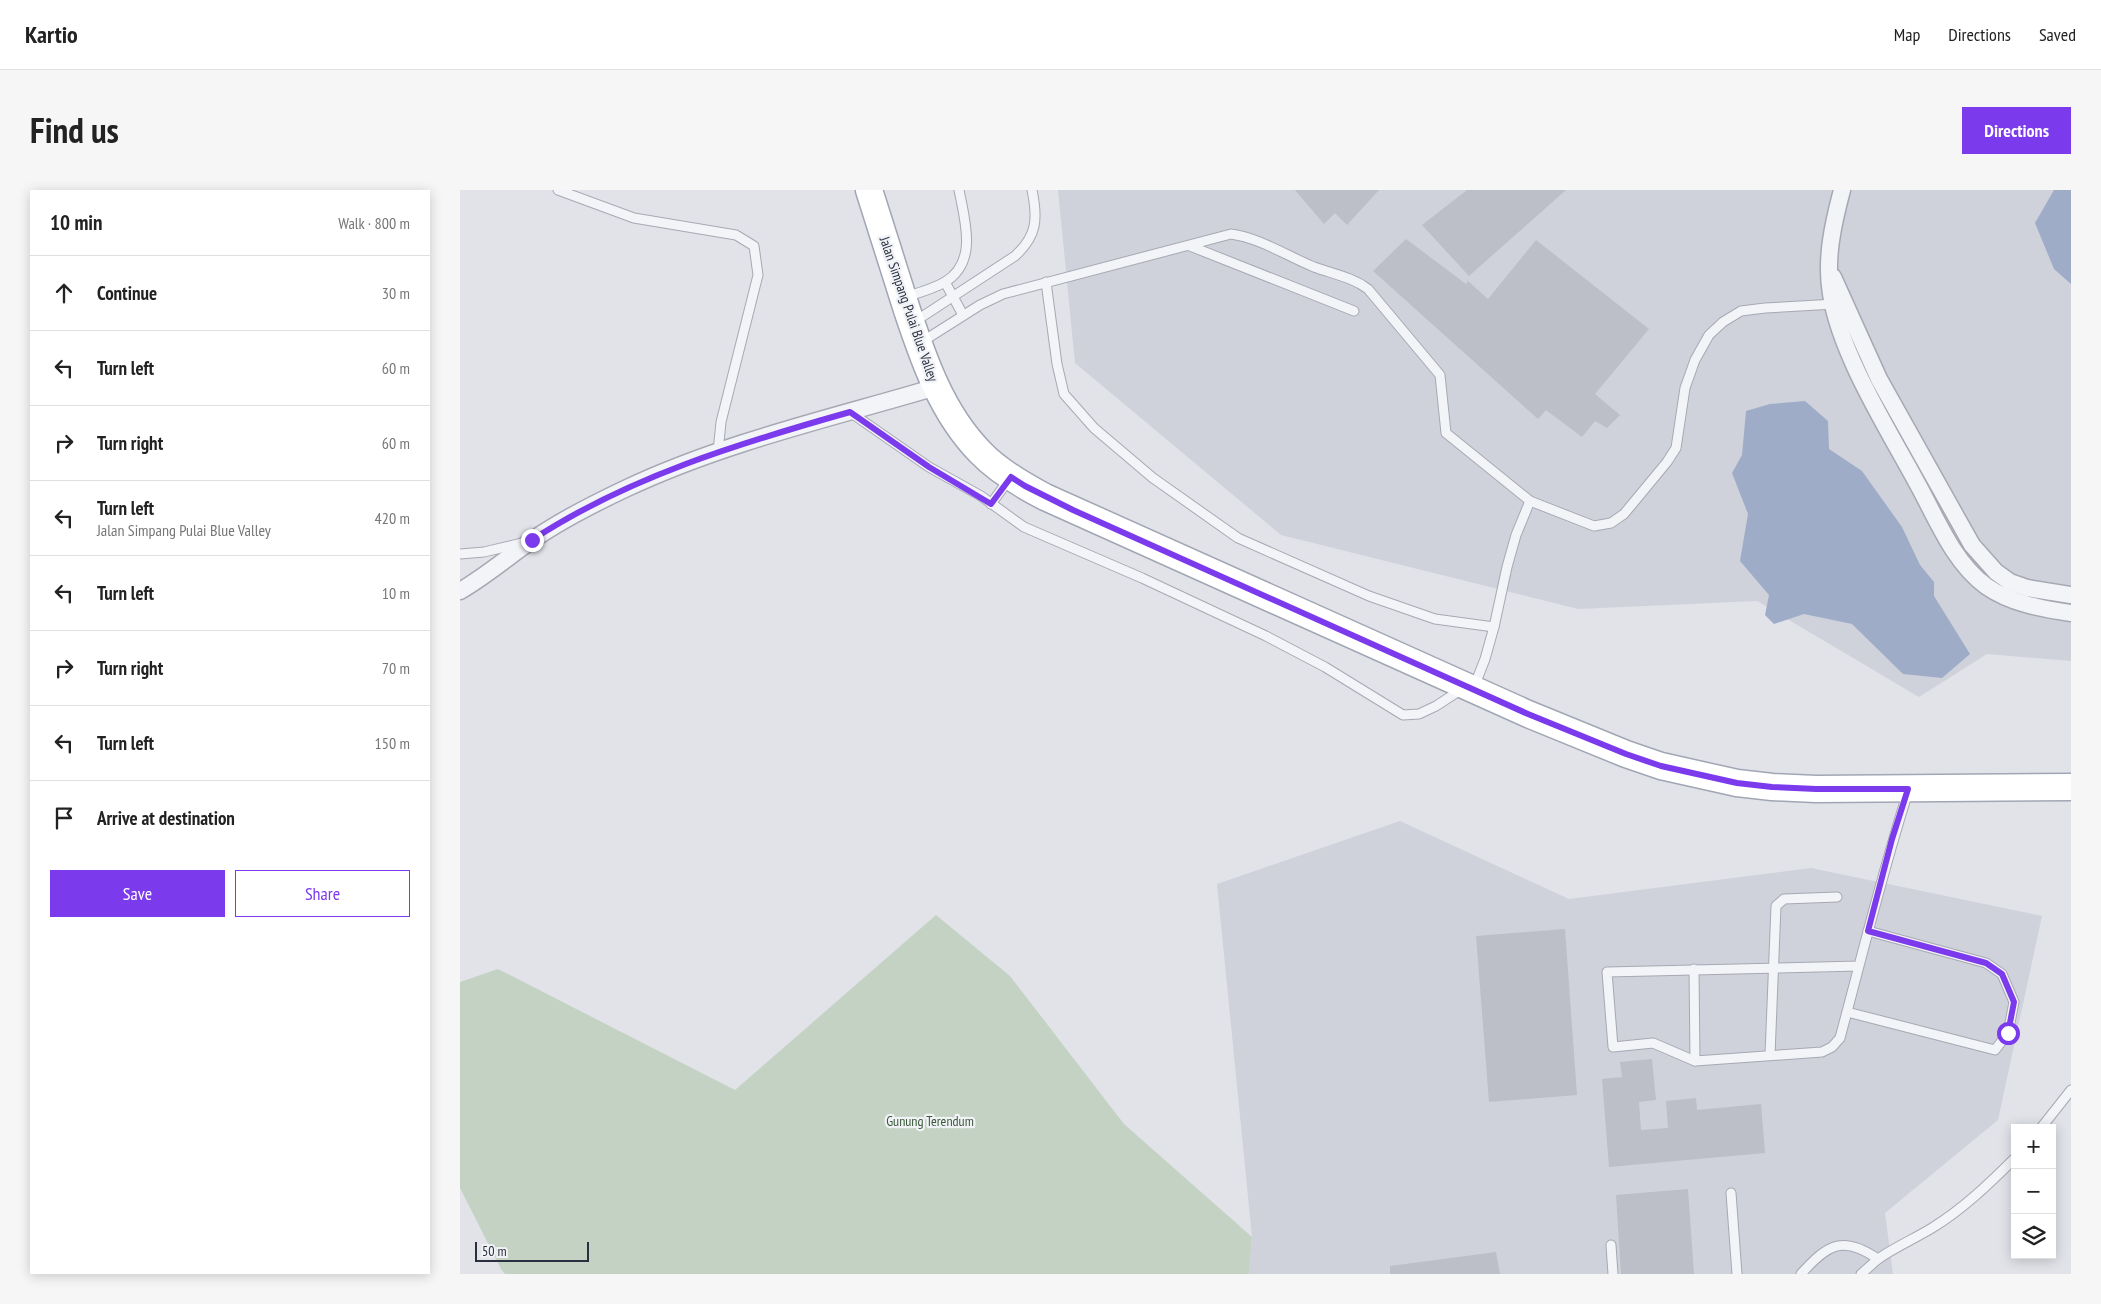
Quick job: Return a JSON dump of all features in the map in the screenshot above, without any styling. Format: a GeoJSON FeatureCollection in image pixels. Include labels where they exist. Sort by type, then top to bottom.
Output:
{"type":"FeatureCollection","features":[{"type":"Feature","properties":{"kind":"main road","name":"Jalan Simpang Pulai Blue Valley"},"geometry":{"type":"LineString","coordinates":[[869,190],[915,334],[936,388],[962,432],[980,452],[1011,477],[1059,504],[1469,688],[1626,754],[1698,776],[1772,787],[1816,789],[2071,787]]}},
{"type":"Feature","properties":{"kind":"street"},"geometry":{"type":"LineString","coordinates":[[1842,190],[1832,234],[1829,269],[1839,303],[1840,333],[1866,388],[1956,554],[1969,571],[1984,585],[2006,589],[2027,588],[2071,595]]}},
{"type":"Feature","properties":{"kind":"street"},"geometry":{"type":"LineString","coordinates":[[460,591],[481,579],[532,540],[557,524],[627,488],[718,452],[770,435],[936,388]]}},
{"type":"Feature","properties":{"kind":"street"},"geometry":{"type":"LineString","coordinates":[[2006,589],[2024,604],[2071,613]]}},
{"type":"Feature","properties":{"kind":"lane"},"geometry":{"type":"LineString","coordinates":[[558,190],[634,218],[736,235],[754,246],[758,276],[721,422],[718,452]]}},
{"type":"Feature","properties":{"kind":"lane"},"geometry":{"type":"LineString","coordinates":[[903,298],[945,282],[956,274],[963,262],[967,248],[967,231],[959,190]]}},
{"type":"Feature","properties":{"kind":"lane"},"geometry":{"type":"LineString","coordinates":[[915,334],[953,296],[1015,256],[1024,248],[1031,238],[1035,225],[1032,190]]}},
{"type":"Feature","properties":{"kind":"lane"},"geometry":{"type":"LineString","coordinates":[[915,334],[963,315],[1003,294],[1231,234],[1244,236],[1314,267],[1358,282],[1368,289],[1440,375],[1446,433],[1530,501],[1594,526],[1611,523],[1624,514],[1667,462],[1676,448],[1685,388],[1695,360],[1709,335],[1723,322],[1742,311],[1839,303]]}},
{"type":"Feature","properties":{"kind":"lane"},"geometry":{"type":"LineString","coordinates":[[1190,246],[1354,311]]}},
{"type":"Feature","properties":{"kind":"lane"},"geometry":{"type":"LineString","coordinates":[[945,282],[963,315]]}},
{"type":"Feature","properties":{"kind":"lane"},"geometry":{"type":"LineString","coordinates":[[1046,282],[1057,364],[1064,394],[1094,428],[1153,478],[1238,538],[1352,588],[1434,619],[1494,627]]}},
{"type":"Feature","properties":{"kind":"lane"},"geometry":{"type":"LineString","coordinates":[[850,412],[929,467],[991,504],[1024,527],[1142,578],[1266,636],[1324,667],[1403,715],[1419,714],[1469,688],[1485,659],[1507,567],[1516,536],[1530,501]]}},
{"type":"Feature","properties":{"kind":"lane"},"geometry":{"type":"LineString","coordinates":[[991,504],[1011,477]]}},
{"type":"Feature","properties":{"kind":"lane"},"geometry":{"type":"LineString","coordinates":[[460,554],[484,552],[532,540]]}},
{"type":"Feature","properties":{"kind":"lane"},"geometry":{"type":"LineString","coordinates":[[1859,966],[1607,972],[1613,1047],[1653,1043],[1695,1062],[1822,1052],[1832,1047],[1840,1038],[1847,1012],[1859,966],[1868,931],[1892,839],[1908,789]]}},
{"type":"Feature","properties":{"kind":"lane"},"geometry":{"type":"LineString","coordinates":[[1770,1055],[1772,968],[1776,906],[1784,899],[1837,897]]}},
{"type":"Feature","properties":{"kind":"lane"},"geometry":{"type":"LineString","coordinates":[[1847,1012],[1995,1050],[2008,1033],[2014,1002],[2002,974],[1986,963],[1868,931]]}},
{"type":"Feature","properties":{"kind":"lane"},"geometry":{"type":"LineString","coordinates":[[1694,969],[1695,1062]]}},
{"type":"Feature","properties":{"kind":"lane"},"geometry":{"type":"LineString","coordinates":[[2044,1124],[2071,1090]]}},
{"type":"Feature","properties":{"kind":"lane"},"geometry":{"type":"LineString","coordinates":[[1861,1274],[1896,1246],[1932,1228],[1966,1203],[2011,1162]]}},
{"type":"Feature","properties":{"kind":"lane"},"geometry":{"type":"LineString","coordinates":[[1731,1193],[1737,1274]]}},
{"type":"Feature","properties":{"kind":"lane"},"geometry":{"type":"LineString","coordinates":[[1611,1244],[1613,1274]]}},
{"type":"Feature","properties":{"kind":"lane"},"geometry":{"type":"LineString","coordinates":[[1801,1274],[1827,1249],[1840,1245],[1863,1248],[1878,1259]]}},
{"type":"Feature","properties":{"kind":"shaded area"},"geometry":{"type":"Polygon","coordinates":[[[1058,190],[2071,190],[2071,661],[1987,654],[1919,697],[1757,601],[1578,609],[1281,535],[1075,363],[1058,190]]]}},
{"type":"Feature","properties":{"kind":"shaded area"},"geometry":{"type":"Polygon","coordinates":[[[1400,821],[1569,899],[1811,868],[2042,916],[1998,1120],[1885,1213],[1893,1274],[1249,1274],[1252,1237],[1217,884],[1400,821]]]}},
{"type":"Feature","properties":{"kind":"green space","name":"Gunung Terendum"},"geometry":{"type":"Polygon","coordinates":[[[936,915],[1010,976],[1124,1124],[1252,1237],[1249,1274],[505,1274],[460,1188],[460,982],[498,969],[735,1090],[936,915]]]}},
{"type":"Feature","properties":{"kind":"water"},"geometry":{"type":"Polygon","coordinates":[[[2054,190],[2071,190],[2071,284],[2054,269],[2035,223],[2054,190]]]}},
{"type":"Feature","properties":{"kind":"water"},"geometry":{"type":"Polygon","coordinates":[[[1805,401],[1828,421],[1829,449],[1862,471],[1902,527],[1920,565],[1934,582],[1934,596],[1970,654],[1942,678],[1903,674],[1852,624],[1804,614],[1774,624],[1765,615],[1769,595],[1740,561],[1748,514],[1732,473],[1742,455],[1746,411],[1770,404],[1805,401]]]}},
{"type":"Feature","properties":{"kind":"building"},"geometry":{"type":"Polygon","coordinates":[[[1295,190],[1379,190],[1347,225],[1335,213],[1324,224],[1295,190]]]}},
{"type":"Feature","properties":{"kind":"building"},"geometry":{"type":"Polygon","coordinates":[[[1467,190],[1566,190],[1469,276],[1422,225],[1467,190]]]}},
{"type":"Feature","properties":{"kind":"building"},"geometry":{"type":"Polygon","coordinates":[[[1406,239],[1466,284],[1468,281],[1488,299],[1536,240],[1649,329],[1595,394],[1620,415],[1607,428],[1595,421],[1582,437],[1546,410],[1538,419],[1373,271],[1406,239]]]}},
{"type":"Feature","properties":{"kind":"building"},"geometry":{"type":"Polygon","coordinates":[[[1565,929],[1577,1095],[1489,1102],[1476,936],[1565,929]]]}},
{"type":"Feature","properties":{"kind":"building"},"geometry":{"type":"Polygon","coordinates":[[[1652,1059],[1656,1100],[1639,1102],[1641,1130],[1668,1128],[1666,1101],[1696,1098],[1697,1110],[1761,1104],[1765,1153],[1609,1167],[1602,1079],[1622,1077],[1620,1062],[1652,1059]]]}},
{"type":"Feature","properties":{"kind":"building"},"geometry":{"type":"Polygon","coordinates":[[[1688,1189],[1694,1274],[1621,1274],[1616,1195],[1688,1189]]]}},
{"type":"Feature","properties":{"kind":"building"},"geometry":{"type":"Polygon","coordinates":[[[1496,1252],[1500,1274],[1390,1274],[1390,1266],[1496,1252]]]}},
{"type":"Feature","properties":{"kind":"route"},"geometry":{"type":"LineString","coordinates":[[532,540],[557,524],[627,488],[718,452],[850,412],[929,467],[991,504],[1011,477],[1045,497],[1073,510],[1528,714],[1626,754],[1698,776],[1737,783],[1816,789],[1908,789],[1892,839],[1868,931],[1986,963],[2002,974],[2014,1002],[2008,1033]]}}]}
